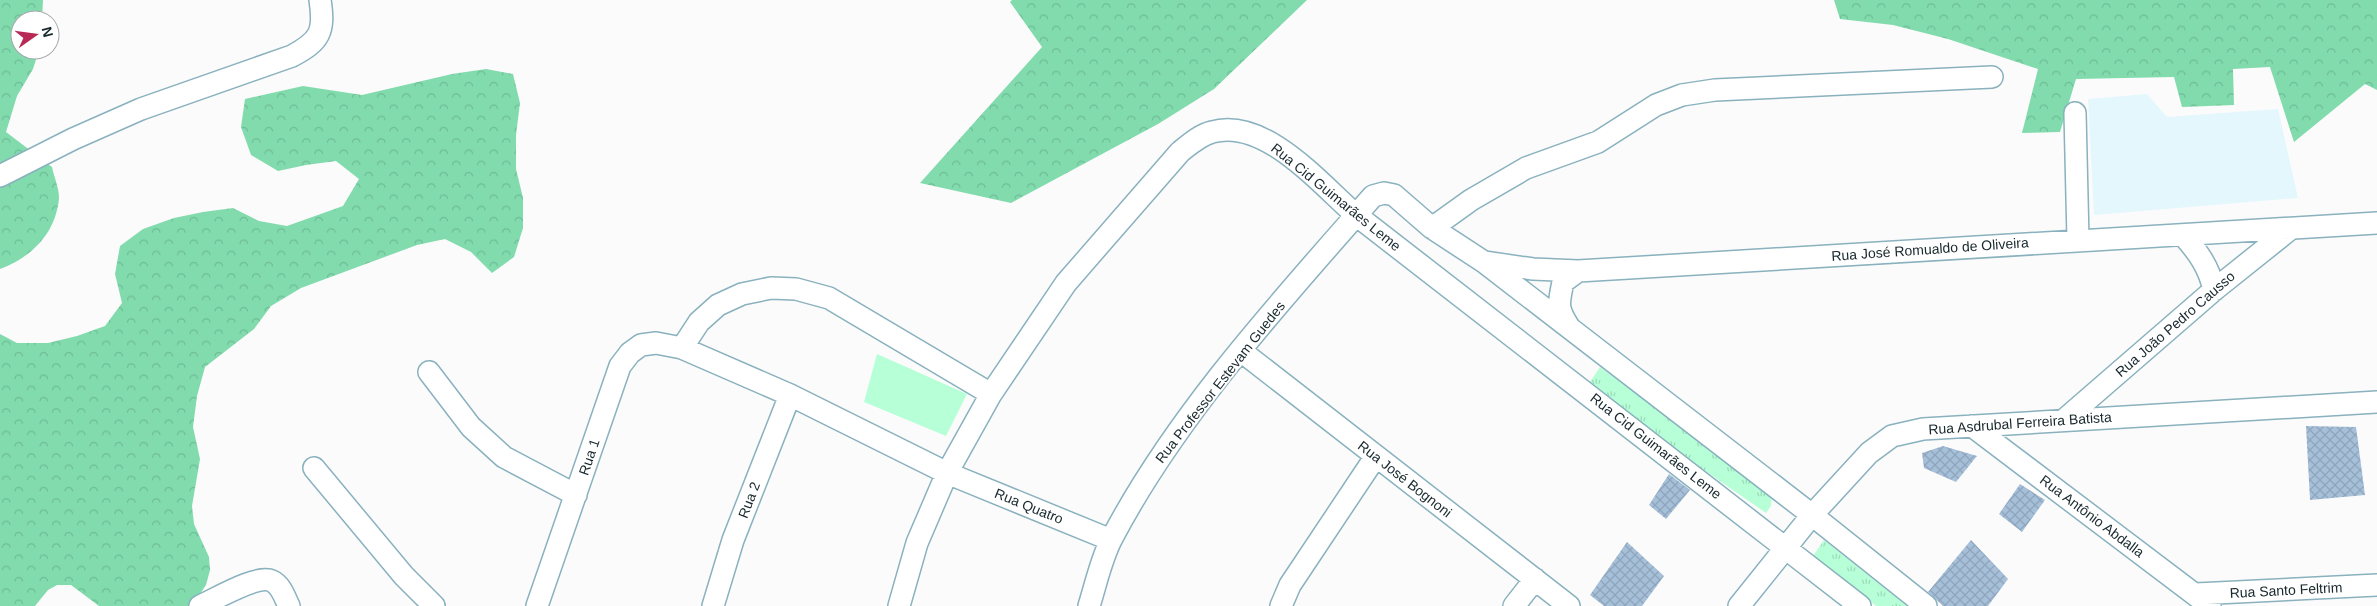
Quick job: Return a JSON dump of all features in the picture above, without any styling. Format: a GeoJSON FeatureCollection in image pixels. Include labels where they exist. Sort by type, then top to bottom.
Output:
{"type":"FeatureCollection","features":[{"type":"Feature","properties":{"kind":"street"},"geometry":{"type":"LineString","coordinates":[[0,176],[73,139],[142,109],[292,56],[310,46],[320,35],[323,17],[320,0]]}},
{"type":"Feature","properties":{"kind":"street"},"geometry":{"type":"LineString","coordinates":[[1926,606],[1812,515],[1573,333],[1484,262],[1432,228],[1471,200],[1526,168],[1598,142],[1656,106],[1682,95],[1715,90],[1992,77]]}},
{"type":"Feature","properties":{"kind":"street"},"geometry":{"type":"LineString","coordinates":[[2074,113],[2078,240]]}},
{"type":"Feature","properties":{"kind":"street","name":"Rua Cid Guimarães Leme"},"geometry":{"type":"LineString","coordinates":[[899,606],[917,543],[947,473],[991,394],[1066,283],[1180,152],[1198,138],[1212,132],[1230,129],[1248,133],[1278,146],[1356,215],[1860,606]]}},
{"type":"Feature","properties":{"kind":"street","name":"Rua Professor Estevam Guedes"},"geometry":{"type":"LineString","coordinates":[[1089,606],[1111,540],[1150,472],[1193,412],[1241,351],[1372,196],[1384,193],[1394,195],[1432,228]]}},
{"type":"Feature","properties":{"kind":"street","name":"Rua José Romualdo de Oliveira"},"geometry":{"type":"LineString","coordinates":[[1484,262],[1533,269],[1578,271],[2078,240],[2289,230],[2377,223]]}},
{"type":"Feature","properties":{"kind":"street","name":"Rua João Pedro Causso"},"geometry":{"type":"LineString","coordinates":[[2064,420],[2214,290],[2289,230]]}},
{"type":"Feature","properties":{"kind":"street"},"geometry":{"type":"LineString","coordinates":[[2183,235],[2197,250],[2210,272],[2214,290]]}},
{"type":"Feature","properties":{"kind":"street"},"geometry":{"type":"LineString","coordinates":[[1573,333],[1559,311],[1560,296],[1563,282],[1578,271]]}},
{"type":"Feature","properties":{"kind":"street"},"geometry":{"type":"LineString","coordinates":[[678,346],[698,322],[718,305],[742,294],[771,288],[796,289],[829,298],[991,394]]}},
{"type":"Feature","properties":{"kind":"street","name":"Rua 1"},"geometry":{"type":"LineString","coordinates":[[537,606],[620,366],[630,353],[640,345],[656,343],[678,346]]}},
{"type":"Feature","properties":{"kind":"street","name":"Rua Quatro"},"geometry":{"type":"LineString","coordinates":[[678,346],[790,395],[947,473],[1111,540]]}},
{"type":"Feature","properties":{"kind":"street","name":"Rua José Bognoni"},"geometry":{"type":"LineString","coordinates":[[1241,351],[1569,606]]}},
{"type":"Feature","properties":{"kind":"street"},"geometry":{"type":"LineString","coordinates":[[429,372],[471,427],[504,457],[576,495]]}},
{"type":"Feature","properties":{"kind":"street","name":"Rua 2"},"geometry":{"type":"LineString","coordinates":[[713,606],[733,540],[790,395]]}},
{"type":"Feature","properties":{"kind":"street","name":"Rua Asdrubal Ferreira Batista"},"geometry":{"type":"LineString","coordinates":[[1739,606],[1812,515],[1869,453],[1892,436],[1923,429],[2377,402]]}},
{"type":"Feature","properties":{"kind":"street","name":"Rua Antônio Abdalla"},"geometry":{"type":"LineString","coordinates":[[1972,426],[2203,600]]}},
{"type":"Feature","properties":{"kind":"street"},"geometry":{"type":"LineString","coordinates":[[1281,606],[1290,585],[1376,456]]}},
{"type":"Feature","properties":{"kind":"street"},"geometry":{"type":"LineString","coordinates":[[314,468],[404,576],[434,606]]}},
{"type":"Feature","properties":{"kind":"street"},"geometry":{"type":"LineString","coordinates":[[200,606],[263,579],[273,581],[281,589],[289,606]]}},
{"type":"Feature","properties":{"kind":"street"},"geometry":{"type":"LineString","coordinates":[[1514,606],[1535,579]]}},
{"type":"Feature","properties":{"kind":"street","name":"Rua Santo Feltrim"},"geometry":{"type":"LineString","coordinates":[[2203,600],[2377,585]]}},
{"type":"Feature","properties":{"kind":"shaded area"},"geometry":{"type":"Polygon","coordinates":[[[2147,94],[2167,117],[2278,109],[2298,198],[2094,215],[2088,99],[2147,94]]]}},
{"type":"Feature","properties":{"kind":"green space"},"geometry":{"type":"Polygon","coordinates":[[[0,0],[43,0],[42,10],[10,10],[10,60],[36,60],[33,69],[17,96],[6,132],[52,167],[59,198],[57,211],[47,233],[40,242],[22,258],[0,269],[0,0]]]}},
{"type":"Feature","properties":{"kind":"green space"},"geometry":{"type":"Polygon","coordinates":[[[1012,0],[1307,0],[1214,89],[1158,124],[1011,203],[920,183],[1042,47],[1010,2],[1012,0]]]}},
{"type":"Feature","properties":{"kind":"green space"},"geometry":{"type":"Polygon","coordinates":[[[1834,0],[2377,0],[2377,90],[2365,84],[2294,142],[2270,67],[2233,69],[2234,105],[2182,107],[2174,77],[2076,79],[2060,132],[2022,133],[2038,69],[1948,39],[1893,25],[1840,19],[1834,0]]]}},
{"type":"Feature","properties":{"kind":"green space"},"geometry":{"type":"Polygon","coordinates":[[[486,69],[513,74],[520,103],[516,135],[516,169],[523,198],[523,228],[514,257],[492,273],[471,252],[445,239],[417,245],[301,288],[271,306],[254,329],[205,367],[197,396],[193,427],[200,459],[192,506],[194,524],[209,557],[210,570],[206,585],[193,604],[190,606],[99,606],[71,585],[57,585],[48,590],[35,606],[0,606],[0,334],[17,343],[48,343],[77,336],[105,326],[122,303],[115,274],[120,246],[143,229],[174,218],[233,208],[259,221],[287,226],[343,206],[359,179],[336,161],[278,171],[251,155],[241,127],[245,99],[303,86],[362,95],[452,74],[486,69]]]}},
{"type":"Feature","properties":{"kind":"green space"},"geometry":{"type":"Polygon","coordinates":[[[877,354],[967,394],[946,436],[864,402],[877,354]]]}},
{"type":"Feature","properties":{"kind":"green space"},"geometry":{"type":"Polygon","coordinates":[[[1600,367],[1772,493],[1771,506],[1766,513],[1586,388],[1600,367]]]}},
{"type":"Feature","properties":{"kind":"green space"},"geometry":{"type":"Polygon","coordinates":[[[1824,540],[1907,606],[1876,606],[1813,556],[1824,540]]]}},
{"type":"Feature","properties":{"kind":"building"},"geometry":{"type":"Polygon","coordinates":[[[2306,426],[2356,427],[2365,495],[2310,500],[2306,426]]]}},
{"type":"Feature","properties":{"kind":"building"},"geometry":{"type":"Polygon","coordinates":[[[1943,446],[1977,456],[1956,482],[1924,468],[1922,453],[1943,446]]]}},
{"type":"Feature","properties":{"kind":"building"},"geometry":{"type":"Polygon","coordinates":[[[1669,474],[1690,490],[1666,519],[1649,505],[1669,474]]]}},
{"type":"Feature","properties":{"kind":"building"},"geometry":{"type":"Polygon","coordinates":[[[2020,484],[2045,500],[2022,532],[1999,514],[2020,484]]]}},
{"type":"Feature","properties":{"kind":"building"},"geometry":{"type":"Polygon","coordinates":[[[1971,540],[2008,579],[1988,606],[1943,606],[1928,592],[1971,540]]]}},
{"type":"Feature","properties":{"kind":"building"},"geometry":{"type":"Polygon","coordinates":[[[1627,542],[1664,576],[1642,606],[1604,606],[1590,595],[1627,542]]]}}]}
